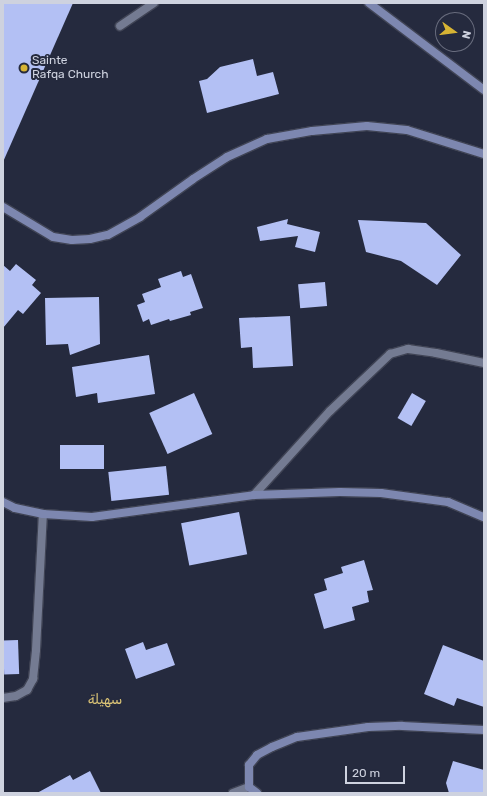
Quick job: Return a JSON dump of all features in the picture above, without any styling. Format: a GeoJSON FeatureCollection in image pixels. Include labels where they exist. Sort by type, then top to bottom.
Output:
{"type":"FeatureCollection","features":[{"type":"Feature","properties":{"kind":"street"},"geometry":{"type":"LineString","coordinates":[[120,26],[154,3]]}},
{"type":"Feature","properties":{"kind":"street"},"geometry":{"type":"LineString","coordinates":[[369,3],[484,90]]}},
{"type":"Feature","properties":{"kind":"street"},"geometry":{"type":"LineString","coordinates":[[3,207],[53,237],[72,240],[90,239],[108,235],[140,217],[193,179],[228,157],[267,139],[312,131],[367,126],[407,130],[484,154]]}},
{"type":"Feature","properties":{"kind":"street"},"geometry":{"type":"LineString","coordinates":[[254,495],[330,411],[390,354],[408,349],[484,363]]}},
{"type":"Feature","properties":{"kind":"street"},"geometry":{"type":"LineString","coordinates":[[3,502],[15,508],[42,514],[92,517],[254,495],[340,492],[381,493],[448,502],[484,517]]}},
{"type":"Feature","properties":{"kind":"street"},"geometry":{"type":"LineString","coordinates":[[3,698],[16,696],[27,690],[33,679],[36,650],[42,514]]}},
{"type":"Feature","properties":{"kind":"street"},"geometry":{"type":"LineString","coordinates":[[249,787],[249,765],[257,755],[272,747],[297,738],[374,727],[409,726],[484,730]]}},
{"type":"Feature","properties":{"kind":"street"},"geometry":{"type":"LineString","coordinates":[[232,793],[249,787]]}},
{"type":"Feature","properties":{"kind":"street"},"geometry":{"type":"LineString","coordinates":[[249,787],[257,793]]}},
{"type":"Feature","properties":{"kind":"building","name":"Sainte Rafqa Church"},"geometry":{"type":"Polygon","coordinates":[[[3,3],[73,3],[3,162],[3,3]]]}},
{"type":"Feature","properties":{"kind":"building"},"geometry":{"type":"Polygon","coordinates":[[[253,59],[257,76],[273,72],[279,94],[207,113],[199,81],[207,79],[220,67],[253,59]]]}},
{"type":"Feature","properties":{"kind":"building"},"geometry":{"type":"Polygon","coordinates":[[[288,219],[287,224],[320,232],[315,252],[295,247],[298,236],[260,241],[257,227],[288,219]]]}},
{"type":"Feature","properties":{"kind":"building"},"geometry":{"type":"Polygon","coordinates":[[[358,220],[426,223],[461,255],[437,285],[401,261],[366,252],[358,220]]]}},
{"type":"Feature","properties":{"kind":"building"},"geometry":{"type":"Polygon","coordinates":[[[16,264],[36,280],[32,285],[41,293],[23,314],[18,310],[3,328],[3,265],[10,271],[16,264]]]}},
{"type":"Feature","properties":{"kind":"building"},"geometry":{"type":"Polygon","coordinates":[[[181,271],[183,277],[191,274],[203,308],[190,312],[191,315],[170,321],[169,319],[151,325],[149,319],[143,322],[137,305],[145,302],[142,294],[161,287],[158,279],[181,271]]]}},
{"type":"Feature","properties":{"kind":"building"},"geometry":{"type":"Polygon","coordinates":[[[325,282],[327,306],[300,308],[298,284],[325,282]]]}},
{"type":"Feature","properties":{"kind":"building"},"geometry":{"type":"Polygon","coordinates":[[[99,297],[100,344],[70,355],[68,344],[46,345],[45,298],[99,297]]]}},
{"type":"Feature","properties":{"kind":"building"},"geometry":{"type":"Polygon","coordinates":[[[290,316],[293,366],[253,368],[252,347],[241,348],[239,318],[290,316]]]}},
{"type":"Feature","properties":{"kind":"building"},"geometry":{"type":"Polygon","coordinates":[[[149,355],[155,394],[98,403],[97,393],[76,397],[72,367],[149,355]]]}},
{"type":"Feature","properties":{"kind":"building"},"geometry":{"type":"Polygon","coordinates":[[[194,393],[212,434],[168,454],[149,413],[194,393]]]}},
{"type":"Feature","properties":{"kind":"building"},"geometry":{"type":"Polygon","coordinates":[[[412,393],[426,401],[411,426],[398,418],[412,393]]]}},
{"type":"Feature","properties":{"kind":"building"},"geometry":{"type":"Polygon","coordinates":[[[60,445],[104,445],[104,469],[60,469],[60,445]]]}},
{"type":"Feature","properties":{"kind":"building"},"geometry":{"type":"Polygon","coordinates":[[[166,466],[169,495],[111,501],[108,472],[166,466]]]}},
{"type":"Feature","properties":{"kind":"building"},"geometry":{"type":"Polygon","coordinates":[[[239,512],[247,554],[189,565],[181,523],[239,512]]]}},
{"type":"Feature","properties":{"kind":"building"},"geometry":{"type":"Polygon","coordinates":[[[364,560],[373,590],[367,591],[369,602],[352,607],[355,620],[324,629],[314,594],[327,590],[324,579],[343,573],[341,567],[364,560]]]}},
{"type":"Feature","properties":{"kind":"building"},"geometry":{"type":"Polygon","coordinates":[[[18,640],[19,674],[4,675],[3,641],[18,640]]]}},
{"type":"Feature","properties":{"kind":"building"},"geometry":{"type":"Polygon","coordinates":[[[143,642],[146,650],[167,643],[175,665],[136,679],[125,649],[143,642]]]}},
{"type":"Feature","properties":{"kind":"building"},"geometry":{"type":"Polygon","coordinates":[[[443,645],[484,661],[484,707],[457,698],[454,706],[424,694],[443,645]]]}},
{"type":"Feature","properties":{"kind":"building"},"geometry":{"type":"Polygon","coordinates":[[[453,761],[484,770],[484,793],[449,793],[446,783],[453,761]]]}},
{"type":"Feature","properties":{"kind":"building"},"geometry":{"type":"Polygon","coordinates":[[[90,771],[101,793],[37,793],[70,775],[73,780],[90,771]]]}},
{"type":"Feature","properties":{"kind":"place","name":"Sainte Rafqa Church"},"geometry":{"type":"Point","coordinates":[24,68]}},
{"type":"Feature","properties":{"kind":"district","name":"سهيلة"},"geometry":{"type":"Point","coordinates":[105,700]}}]}
